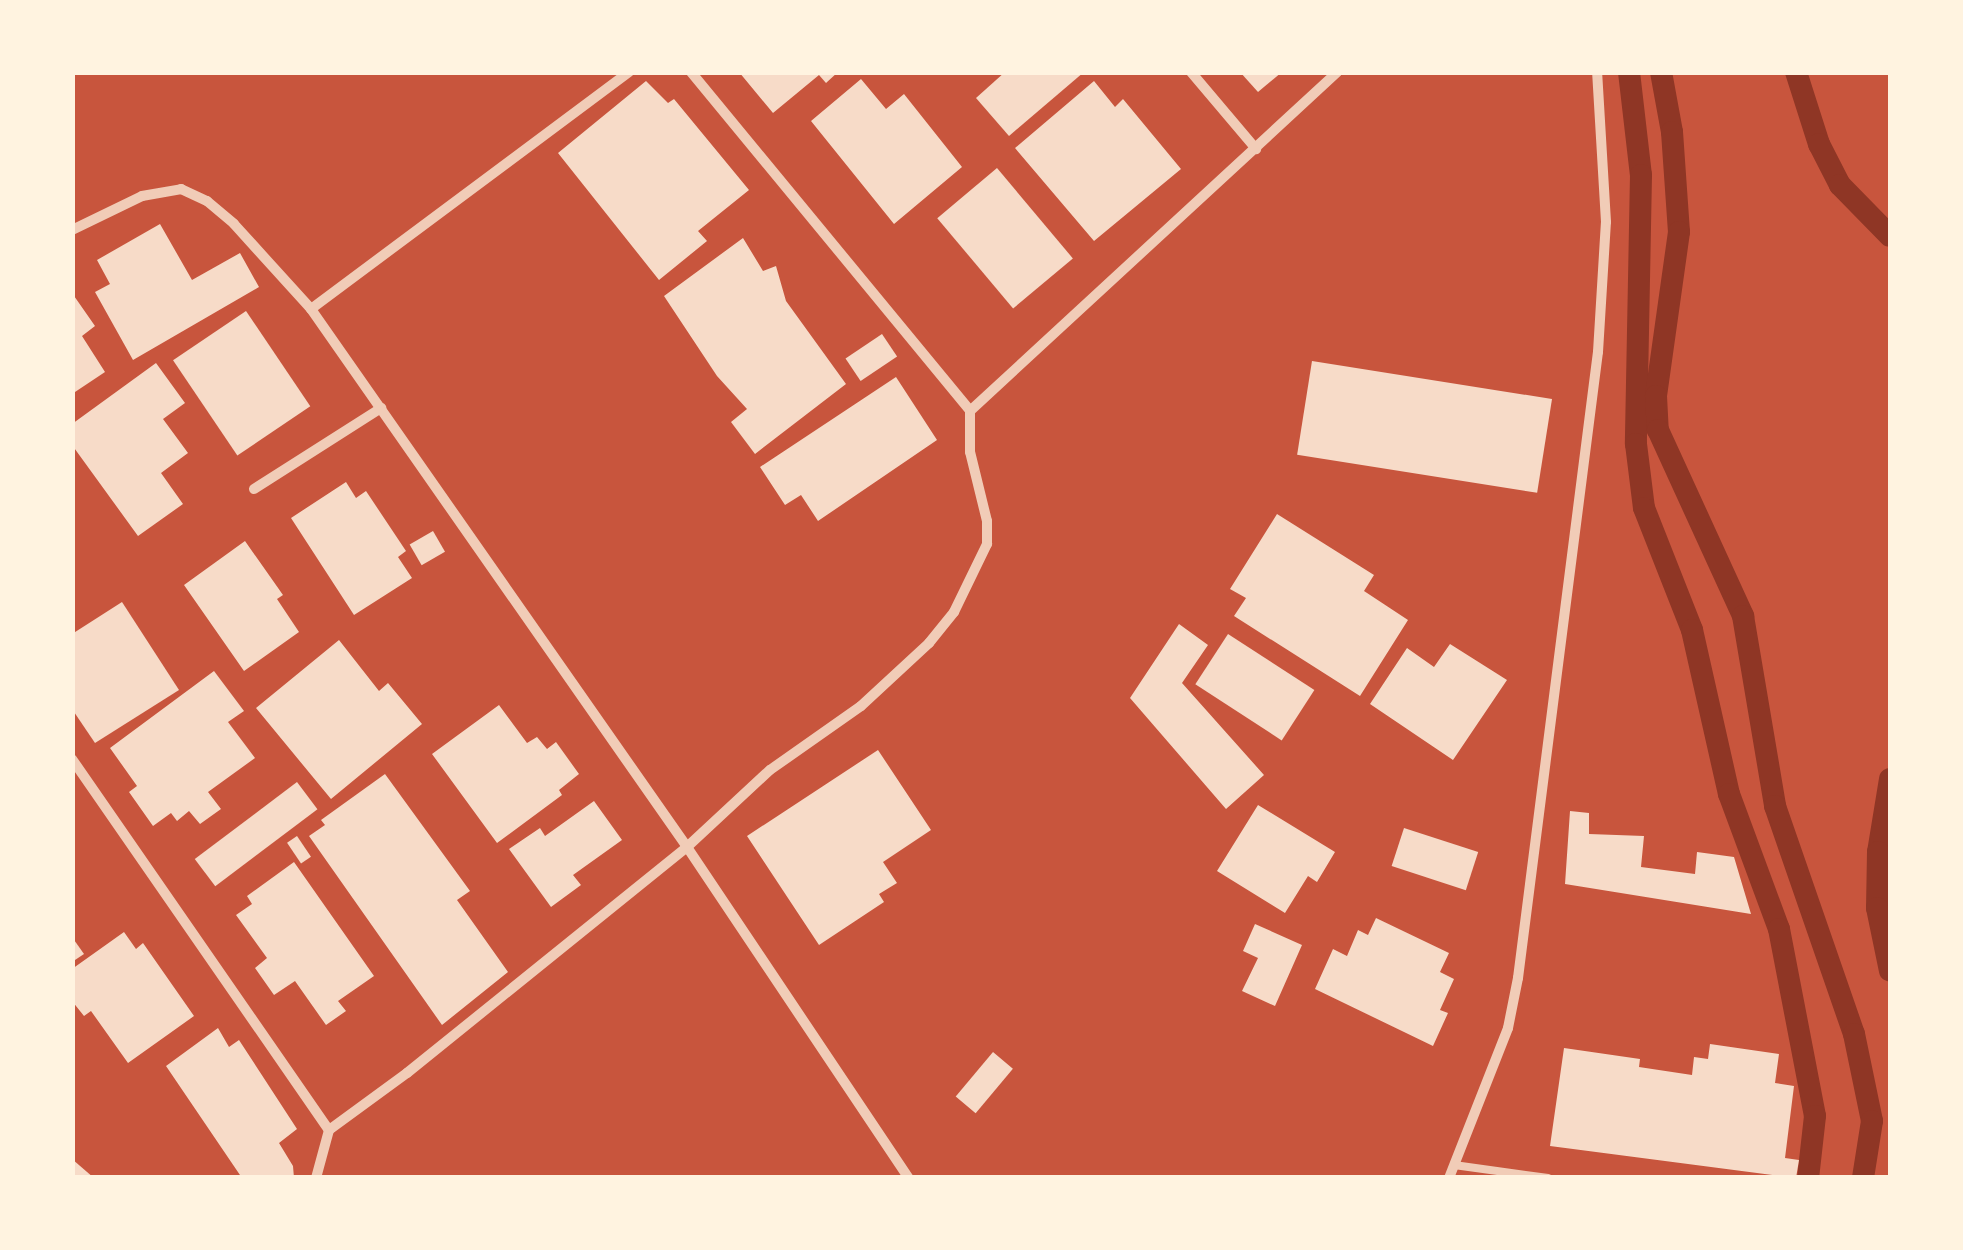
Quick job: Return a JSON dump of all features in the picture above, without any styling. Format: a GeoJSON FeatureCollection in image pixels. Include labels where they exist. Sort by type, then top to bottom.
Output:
{"type":"FeatureCollection","features":[{"type":"Feature","properties":{"kind":"street"},"geometry":{"type":"LineString","coordinates":[[311,308],[629,72]]}},
{"type":"Feature","properties":{"kind":"street"},"geometry":{"type":"LineString","coordinates":[[316,1178],[328,1130],[408,1073],[687,847],[770,770],[900,674],[954,612],[987,544],[987,521],[970,452],[970,411],[691,72]]}},
{"type":"Feature","properties":{"kind":"street"},"geometry":{"type":"LineString","coordinates":[[1191,72],[1256,148]]}},
{"type":"Feature","properties":{"kind":"street"},"geometry":{"type":"LineString","coordinates":[[970,411],[1338,72]]}},
{"type":"Feature","properties":{"kind":"street"},"geometry":{"type":"LineString","coordinates":[[1449,1178],[1508,1028],[1518,978],[1569,552],[1598,352],[1606,222],[1597,72]]}},
{"type":"Feature","properties":{"kind":"street"},"geometry":{"type":"LineString","coordinates":[[72,230],[142,196],[181,189],[207,202],[234,224],[311,308],[687,847],[909,1178]]}},
{"type":"Feature","properties":{"kind":"street"},"geometry":{"type":"LineString","coordinates":[[254,490],[381,408]]}},
{"type":"Feature","properties":{"kind":"street"},"geometry":{"type":"LineString","coordinates":[[72,759],[328,1130]]}},
{"type":"Feature","properties":{"kind":"lane"},"geometry":{"type":"LineString","coordinates":[[1454,1165],[1548,1178]]}},
{"type":"Feature","properties":{"kind":"building"},"geometry":{"type":"Polygon","coordinates":[[[739,72],[838,72],[826,83],[819,75],[773,113],[739,72]]]}},
{"type":"Feature","properties":{"kind":"building"},"geometry":{"type":"Polygon","coordinates":[[[1005,72],[1084,72],[1009,136],[976,98],[1005,72]]]}},
{"type":"Feature","properties":{"kind":"building"},"geometry":{"type":"Polygon","coordinates":[[[1240,72],[1282,72],[1258,92],[1240,72]]]}},
{"type":"Feature","properties":{"kind":"building"},"geometry":{"type":"Polygon","coordinates":[[[861,79],[886,109],[904,94],[962,167],[894,224],[811,121],[861,79]]]}},
{"type":"Feature","properties":{"kind":"building"},"geometry":{"type":"Polygon","coordinates":[[[646,81],[668,103],[674,99],[749,190],[698,231],[707,241],[659,280],[558,153],[646,81]]]}},
{"type":"Feature","properties":{"kind":"building"},"geometry":{"type":"Polygon","coordinates":[[[1094,81],[1115,107],[1123,99],[1181,169],[1094,241],[1015,148],[1094,81]]]}},
{"type":"Feature","properties":{"kind":"building"},"geometry":{"type":"Polygon","coordinates":[[[997,168],[1073,258],[1013,309],[937,218],[997,168]]]}},
{"type":"Feature","properties":{"kind":"building"},"geometry":{"type":"Polygon","coordinates":[[[160,224],[192,280],[240,253],[259,287],[133,360],[95,292],[110,284],[97,260],[160,224]]]}},
{"type":"Feature","properties":{"kind":"building"},"geometry":{"type":"Polygon","coordinates":[[[743,238],[763,271],[776,266],[786,301],[846,384],[755,454],[731,422],[747,409],[717,376],[664,296],[743,238]]]}},
{"type":"Feature","properties":{"kind":"building"},"geometry":{"type":"Polygon","coordinates":[[[72,293],[95,326],[82,336],[105,372],[72,394],[72,293]]]}},
{"type":"Feature","properties":{"kind":"building"},"geometry":{"type":"Polygon","coordinates":[[[246,311],[310,406],[237,456],[173,360],[246,311]]]}},
{"type":"Feature","properties":{"kind":"building"},"geometry":{"type":"Polygon","coordinates":[[[882,334],[897,356],[861,381],[846,359],[882,334]]]}},
{"type":"Feature","properties":{"kind":"building"},"geometry":{"type":"Polygon","coordinates":[[[1312,361],[1552,399],[1537,493],[1297,455],[1312,361]]]}},
{"type":"Feature","properties":{"kind":"building"},"geometry":{"type":"Polygon","coordinates":[[[156,363],[185,403],[163,419],[188,453],[161,473],[183,504],[138,536],[72,445],[72,424],[156,363]]]}},
{"type":"Feature","properties":{"kind":"building"},"geometry":{"type":"Polygon","coordinates":[[[896,377],[937,440],[818,521],[801,495],[785,505],[760,467],[896,377]]]}},
{"type":"Feature","properties":{"kind":"building"},"geometry":{"type":"Polygon","coordinates":[[[346,482],[356,498],[366,491],[406,551],[398,557],[412,578],[354,615],[291,518],[346,482]]]}},
{"type":"Feature","properties":{"kind":"building"},"geometry":{"type":"Polygon","coordinates":[[[1277,514],[1374,575],[1364,591],[1408,620],[1360,696],[1234,616],[1246,598],[1230,589],[1277,514]]]}},
{"type":"Feature","properties":{"kind":"building"},"geometry":{"type":"Polygon","coordinates":[[[433,531],[445,552],[422,565],[410,544],[433,531]]]}},
{"type":"Feature","properties":{"kind":"building"},"geometry":{"type":"Polygon","coordinates":[[[245,541],[283,595],[277,599],[299,632],[244,671],[184,585],[245,541]]]}},
{"type":"Feature","properties":{"kind":"building"},"geometry":{"type":"Polygon","coordinates":[[[122,602],[179,690],[95,743],[72,709],[72,634],[122,602]]]}},
{"type":"Feature","properties":{"kind":"building"},"geometry":{"type":"Polygon","coordinates":[[[1179,624],[1208,645],[1182,683],[1264,775],[1226,809],[1130,698],[1179,624]]]}},
{"type":"Feature","properties":{"kind":"building"},"geometry":{"type":"Polygon","coordinates":[[[1228,634],[1314,690],[1282,740],[1195,684],[1228,634]]]}},
{"type":"Feature","properties":{"kind":"building"},"geometry":{"type":"Polygon","coordinates":[[[339,640],[379,691],[388,683],[422,724],[331,799],[256,708],[339,640]]]}},
{"type":"Feature","properties":{"kind":"building"},"geometry":{"type":"Polygon","coordinates":[[[1450,644],[1507,680],[1453,760],[1370,704],[1407,648],[1434,667],[1450,644]]]}},
{"type":"Feature","properties":{"kind":"building"},"geometry":{"type":"Polygon","coordinates":[[[214,671],[244,711],[228,722],[255,758],[208,792],[221,809],[200,824],[189,811],[177,821],[171,813],[153,826],[129,792],[137,786],[110,748],[214,671]]]}},
{"type":"Feature","properties":{"kind":"building"},"geometry":{"type":"Polygon","coordinates":[[[499,705],[527,743],[537,737],[547,749],[556,742],[579,774],[559,790],[562,795],[497,843],[432,754],[499,705]]]}},
{"type":"Feature","properties":{"kind":"building"},"geometry":{"type":"Polygon","coordinates":[[[878,750],[931,830],[883,862],[897,883],[879,894],[884,902],[819,945],[747,836],[878,750]]]}},
{"type":"Feature","properties":{"kind":"building"},"geometry":{"type":"Polygon","coordinates":[[[385,774],[470,891],[457,900],[508,972],[442,1025],[309,836],[325,825],[321,820],[385,774]]]}},
{"type":"Feature","properties":{"kind":"building"},"geometry":{"type":"Polygon","coordinates":[[[297,782],[317,809],[215,886],[195,859],[297,782]]]}},
{"type":"Feature","properties":{"kind":"building"},"geometry":{"type":"Polygon","coordinates":[[[594,801],[622,840],[573,875],[581,885],[551,907],[509,849],[540,828],[545,836],[594,801]]]}},
{"type":"Feature","properties":{"kind":"building"},"geometry":{"type":"Polygon","coordinates":[[[1258,805],[1335,852],[1317,882],[1308,876],[1285,913],[1217,871],[1258,805]]]}},
{"type":"Feature","properties":{"kind":"building"},"geometry":{"type":"Polygon","coordinates":[[[1570,811],[1589,813],[1589,834],[1644,836],[1641,867],[1695,874],[1697,852],[1734,857],[1751,914],[1565,884],[1570,811]]]}},
{"type":"Feature","properties":{"kind":"building"},"geometry":{"type":"Polygon","coordinates":[[[1404,828],[1478,852],[1466,890],[1392,866],[1404,828]]]}},
{"type":"Feature","properties":{"kind":"building"},"geometry":{"type":"Polygon","coordinates":[[[297,836],[311,857],[301,863],[287,843],[297,836]]]}},
{"type":"Feature","properties":{"kind":"building"},"geometry":{"type":"Polygon","coordinates":[[[294,862],[374,976],[338,1001],[346,1011],[326,1025],[295,981],[274,995],[255,968],[267,958],[236,915],[252,904],[247,896],[294,862]]]}},
{"type":"Feature","properties":{"kind":"building"},"geometry":{"type":"Polygon","coordinates":[[[1376,918],[1449,953],[1440,972],[1454,979],[1440,1010],[1448,1013],[1433,1046],[1315,989],[1333,949],[1347,956],[1358,930],[1368,935],[1376,918]]]}},
{"type":"Feature","properties":{"kind":"building"},"geometry":{"type":"Polygon","coordinates":[[[1255,924],[1302,945],[1275,1006],[1242,991],[1258,958],[1243,951],[1255,924]]]}},
{"type":"Feature","properties":{"kind":"building"},"geometry":{"type":"Polygon","coordinates":[[[124,932],[136,949],[143,943],[194,1016],[128,1063],[91,1011],[84,1016],[72,1001],[72,969],[124,932]]]}},
{"type":"Feature","properties":{"kind":"building"},"geometry":{"type":"Polygon","coordinates":[[[72,937],[84,954],[72,962],[72,937]]]}},
{"type":"Feature","properties":{"kind":"building"},"geometry":{"type":"Polygon","coordinates":[[[218,1028],[229,1047],[239,1040],[297,1129],[279,1143],[293,1166],[294,1178],[242,1178],[166,1066],[218,1028]]]}},
{"type":"Feature","properties":{"kind":"building"},"geometry":{"type":"Polygon","coordinates":[[[1710,1044],[1779,1054],[1775,1083],[1794,1086],[1785,1158],[1799,1160],[1796,1178],[1550,1146],[1564,1048],[1640,1059],[1639,1067],[1692,1075],[1694,1057],[1708,1059],[1710,1044]]]}},
{"type":"Feature","properties":{"kind":"building"},"geometry":{"type":"Polygon","coordinates":[[[993,1052],[1013,1069],[976,1113],[956,1096],[993,1052]]]}},
{"type":"Feature","properties":{"kind":"building"},"geometry":{"type":"Polygon","coordinates":[[[72,1159],[94,1178],[72,1178],[72,1159]]]}},
{"type":"Feature","properties":{"kind":"waterway"},"geometry":{"type":"LineString","coordinates":[[1629,72],[1641,175],[1636,444],[1644,508],[1692,630],[1729,794],[1779,929],[1815,1116],[1808,1178]]}},
{"type":"Feature","properties":{"kind":"waterway"},"geometry":{"type":"LineString","coordinates":[[1661,72],[1672,132],[1679,232],[1656,396],[1658,430],[1743,616],[1775,806],[1854,1034],[1872,1121],[1863,1178]]}},
{"type":"Feature","properties":{"kind":"waterway"},"geometry":{"type":"LineString","coordinates":[[1796,72],[1819,144],[1840,185],[1890,236]]}},
{"type":"Feature","properties":{"kind":"waterway"},"geometry":{"type":"LineString","coordinates":[[1890,779],[1878,852],[1877,908],[1890,971]]}}]}
